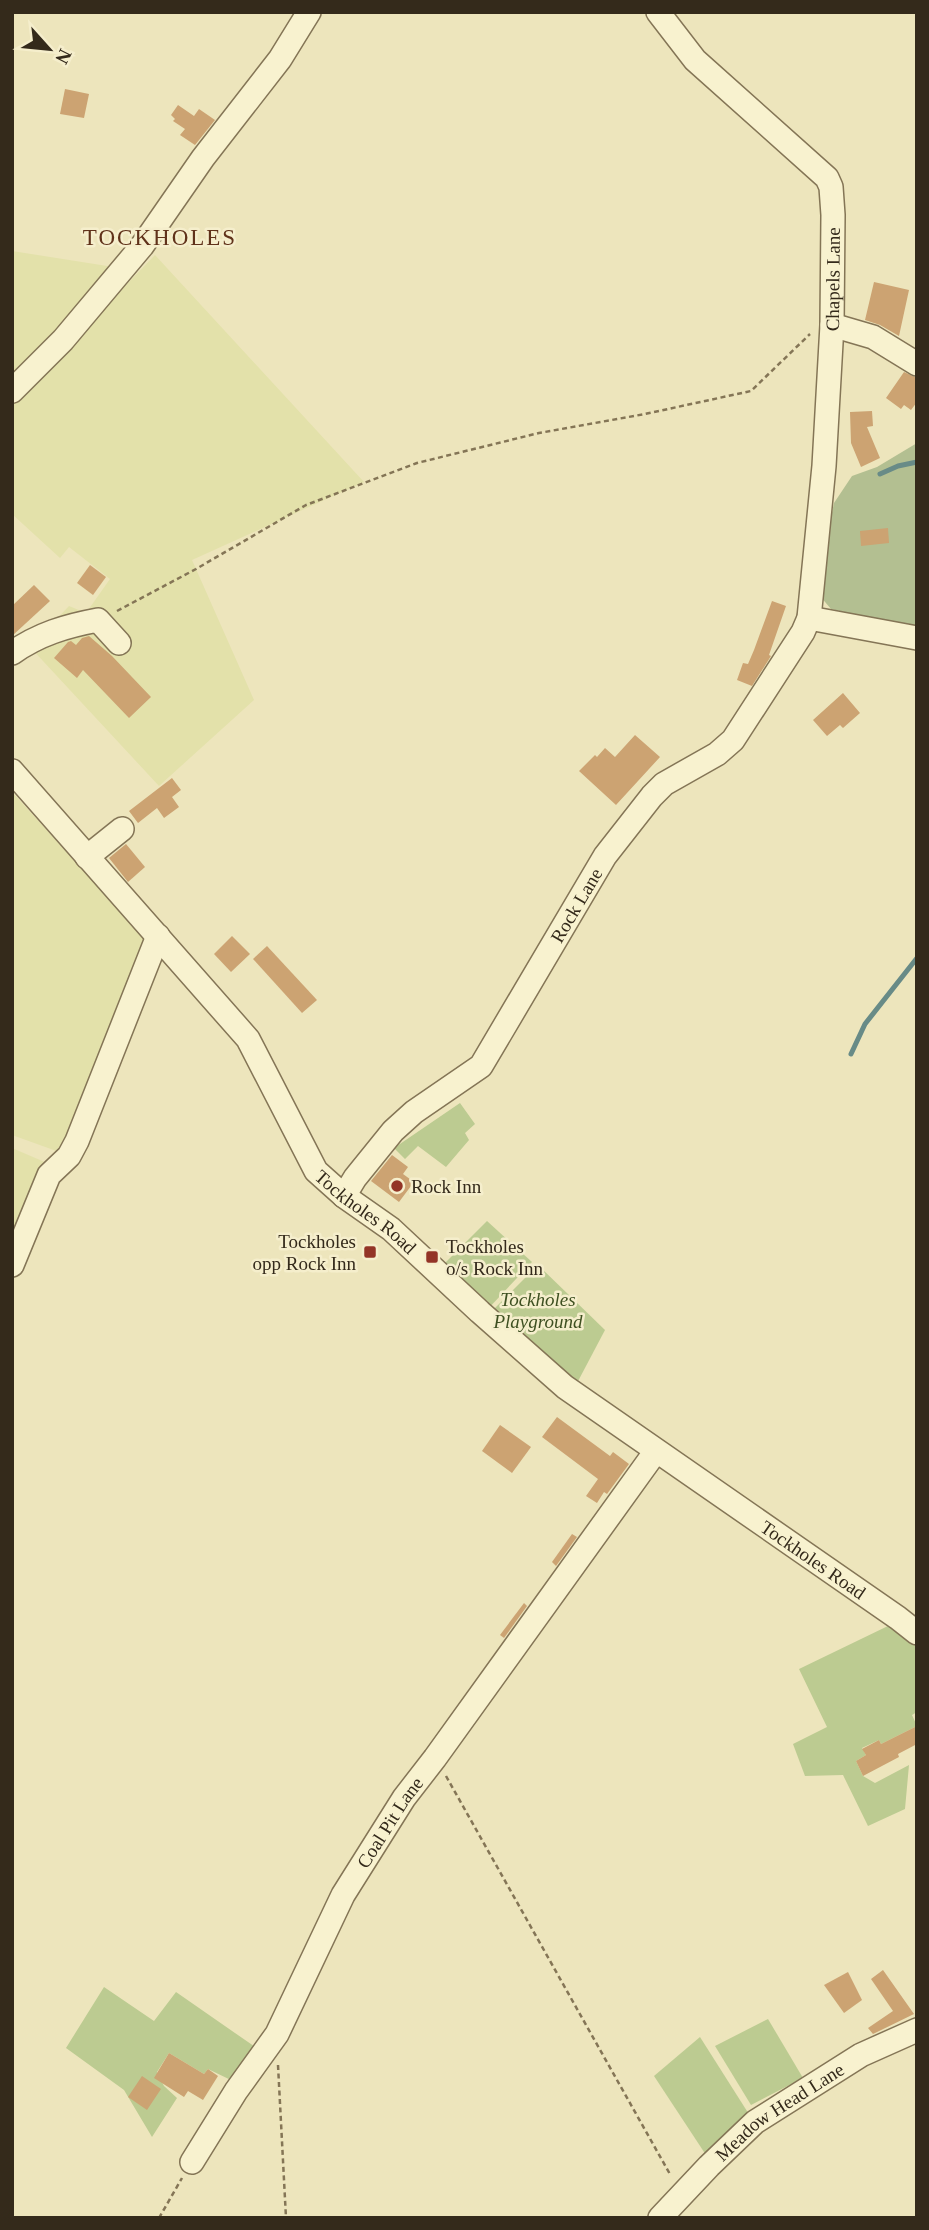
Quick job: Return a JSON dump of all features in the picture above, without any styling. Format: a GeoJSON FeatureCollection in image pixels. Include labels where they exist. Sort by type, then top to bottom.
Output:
{"type":"FeatureCollection","features":[{"type":"Feature","properties":{"kind":"street"},"geometry":{"type":"LineString","coordinates":[[12,391],[63,340],[142,246],[203,158],[280,59],[309,12]]}},
{"type":"Feature","properties":{"kind":"street","name":"Chapels Lane"},"geometry":{"type":"LineString","coordinates":[[658,12],[695,60],[827,178],[831,187],[833,215],[823,327],[824,466],[810,618]]}},
{"type":"Feature","properties":{"kind":"street"},"geometry":{"type":"LineString","coordinates":[[823,327],[873,337],[917,364]]}},
{"type":"Feature","properties":{"kind":"street"},"geometry":{"type":"LineString","coordinates":[[810,618],[917,638]]}},
{"type":"Feature","properties":{"kind":"street","name":"Rock Lane"},"geometry":{"type":"LineString","coordinates":[[345,1196],[355,1178],[393,1131],[414,1112],[481,1066],[606,856],[664,784],[717,754],[733,740],[810,618]]}},
{"type":"Feature","properties":{"kind":"street"},"geometry":{"type":"LineString","coordinates":[[12,653],[37,637],[64,626],[98,620],[119,643]]}},
{"type":"Feature","properties":{"kind":"street","name":"Tockholes Road"},"geometry":{"type":"LineString","coordinates":[[12,771],[248,1038],[316,1171],[391,1229],[565,1387],[917,1633]]}},
{"type":"Feature","properties":{"kind":"street"},"geometry":{"type":"LineString","coordinates":[[87,857],[122,829]]}},
{"type":"Feature","properties":{"kind":"street"},"geometry":{"type":"LineString","coordinates":[[12,1265],[50,1175],[69,1156],[77,1141],[158,936]]}},
{"type":"Feature","properties":{"kind":"street","name":"Coal Pit Lane"},"geometry":{"type":"LineString","coordinates":[[192,2162],[236,2091],[277,2034],[343,1895],[404,1798],[656,1451]]}},
{"type":"Feature","properties":{"kind":"street","name":"Meadow Head Lane"},"geometry":{"type":"LineString","coordinates":[[660,2218],[755,2122],[861,2055],[917,2030]]}},
{"type":"Feature","properties":{"kind":"path"},"geometry":{"type":"LineString","coordinates":[[98,620],[196,569],[306,505],[417,463],[539,433],[751,391],[823,327]]}},
{"type":"Feature","properties":{"kind":"path"},"geometry":{"type":"LineString","coordinates":[[435,1758],[681,2195]]}},
{"type":"Feature","properties":{"kind":"path"},"geometry":{"type":"LineString","coordinates":[[277,2034],[286,2218]]}},
{"type":"Feature","properties":{"kind":"path"},"geometry":{"type":"LineString","coordinates":[[159,2218],[192,2162]]}},
{"type":"Feature","properties":{"kind":"shaded area"},"geometry":{"type":"Polygon","coordinates":[[[12,251],[120,268],[12,381],[12,251]]]}},
{"type":"Feature","properties":{"kind":"shaded area"},"geometry":{"type":"Polygon","coordinates":[[[155,255],[364,482],[192,560],[254,700],[159,786],[30,647],[69,606],[86,613],[110,579],[69,547],[60,558],[12,514],[12,403],[155,255]]]}},
{"type":"Feature","properties":{"kind":"shaded area"},"geometry":{"type":"Polygon","coordinates":[[[12,792],[149,942],[62,1153],[12,1135],[12,792]]]}},
{"type":"Feature","properties":{"kind":"shaded area"},"geometry":{"type":"Polygon","coordinates":[[[12,1148],[47,1163],[12,1250],[12,1148]]]}},
{"type":"Feature","properties":{"kind":"green space"},"geometry":{"type":"Polygon","coordinates":[[[917,443],[917,628],[831,609],[820,596],[825,547],[834,503],[852,476],[877,467],[917,443]]]}},
{"type":"Feature","properties":{"kind":"green space"},"geometry":{"type":"Polygon","coordinates":[[[460,1103],[475,1124],[465,1133],[469,1140],[446,1167],[418,1146],[405,1159],[394,1148],[460,1103]]]}},
{"type":"Feature","properties":{"kind":"green space"},"geometry":{"type":"Polygon","coordinates":[[[487,1221],[532,1262],[486,1311],[441,1267],[487,1221]]]}},
{"type":"Feature","properties":{"kind":"green space","name":"Tockholes Playground"},"geometry":{"type":"Polygon","coordinates":[[[538,1265],[605,1330],[576,1385],[492,1311],[538,1265]]]}},
{"type":"Feature","properties":{"kind":"green space"},"geometry":{"type":"Polygon","coordinates":[[[890,1625],[917,1644],[917,1712],[912,1715],[917,1726],[881,1744],[879,1740],[862,1748],[866,1755],[856,1761],[863,1776],[875,1783],[909,1765],[905,1809],[868,1826],[843,1775],[805,1776],[793,1744],[827,1727],[799,1669],[890,1625]]]}},
{"type":"Feature","properties":{"kind":"green space"},"geometry":{"type":"Polygon","coordinates":[[[104,1987],[154,2021],[176,1992],[258,2049],[237,2083],[208,2069],[204,2074],[169,2053],[157,2072],[164,2086],[177,2098],[152,2137],[124,2090],[66,2048],[104,1987]]]}},
{"type":"Feature","properties":{"kind":"green space"},"geometry":{"type":"Polygon","coordinates":[[[768,2019],[803,2078],[751,2105],[715,2046],[768,2019]]]}},
{"type":"Feature","properties":{"kind":"green space"},"geometry":{"type":"Polygon","coordinates":[[[700,2037],[752,2119],[706,2155],[654,2076],[700,2037]]]}},
{"type":"Feature","properties":{"kind":"building"},"geometry":{"type":"Polygon","coordinates":[[[65,89],[89,94],[84,118],[60,114],[65,89]]]}},
{"type":"Feature","properties":{"kind":"building"},"geometry":{"type":"Polygon","coordinates":[[[178,105],[194,116],[199,109],[215,120],[195,145],[180,135],[185,129],[173,121],[175,119],[171,115],[178,105]]]}},
{"type":"Feature","properties":{"kind":"building"},"geometry":{"type":"Polygon","coordinates":[[[874,282],[909,290],[899,336],[865,320],[874,282]]]}},
{"type":"Feature","properties":{"kind":"building"},"geometry":{"type":"Polygon","coordinates":[[[904,372],[917,378],[917,402],[911,410],[904,405],[901,409],[886,398],[904,372]]]}},
{"type":"Feature","properties":{"kind":"building"},"geometry":{"type":"Polygon","coordinates":[[[872,411],[873,426],[867,427],[880,458],[861,467],[851,443],[850,412],[872,411]]]}},
{"type":"Feature","properties":{"kind":"building"},"geometry":{"type":"Polygon","coordinates":[[[888,528],[889,543],[861,546],[860,531],[888,528]]]}},
{"type":"Feature","properties":{"kind":"building"},"geometry":{"type":"Polygon","coordinates":[[[90,565],[106,577],[93,595],[77,583],[90,565]]]}},
{"type":"Feature","properties":{"kind":"building"},"geometry":{"type":"Polygon","coordinates":[[[34,585],[50,601],[12,636],[12,606],[34,585]]]}},
{"type":"Feature","properties":{"kind":"building"},"geometry":{"type":"Polygon","coordinates":[[[772,601],[786,606],[769,655],[771,656],[752,686],[737,680],[743,663],[748,664],[772,601]]]}},
{"type":"Feature","properties":{"kind":"building"},"geometry":{"type":"Polygon","coordinates":[[[89,636],[151,697],[129,718],[83,670],[77,678],[54,658],[68,642],[76,645],[82,638],[89,636]]]}},
{"type":"Feature","properties":{"kind":"building"},"geometry":{"type":"Polygon","coordinates":[[[843,693],[860,713],[843,728],[840,725],[827,736],[813,720],[843,693]]]}},
{"type":"Feature","properties":{"kind":"building"},"geometry":{"type":"Polygon","coordinates":[[[635,735],[660,757],[616,805],[579,771],[605,748],[615,757],[635,735]]]}},
{"type":"Feature","properties":{"kind":"building"},"geometry":{"type":"Polygon","coordinates":[[[172,778],[181,790],[172,797],[179,807],[164,818],[157,808],[138,823],[129,811],[172,778]]]}},
{"type":"Feature","properties":{"kind":"building"},"geometry":{"type":"Polygon","coordinates":[[[126,844],[145,867],[128,882],[109,858],[126,844]]]}},
{"type":"Feature","properties":{"kind":"building"},"geometry":{"type":"Polygon","coordinates":[[[232,936],[250,954],[231,972],[214,954],[232,936]]]}},
{"type":"Feature","properties":{"kind":"building"},"geometry":{"type":"Polygon","coordinates":[[[267,946],[317,1000],[302,1013],[253,959],[267,946]]]}},
{"type":"Feature","properties":{"kind":"building"},"geometry":{"type":"Polygon","coordinates":[[[392,1155],[408,1167],[403,1174],[414,1182],[399,1202],[371,1181],[392,1155]]]}},
{"type":"Feature","properties":{"kind":"building"},"geometry":{"type":"Polygon","coordinates":[[[557,1417],[610,1456],[613,1452],[629,1464],[597,1503],[586,1496],[598,1479],[542,1437],[557,1417]]]}},
{"type":"Feature","properties":{"kind":"building"},"geometry":{"type":"Polygon","coordinates":[[[500,1425],[531,1447],[512,1473],[482,1451],[500,1425]]]}},
{"type":"Feature","properties":{"kind":"building"},"geometry":{"type":"Polygon","coordinates":[[[572,1534],[577,1537],[556,1566],[552,1562],[572,1534]]]}},
{"type":"Feature","properties":{"kind":"building"},"geometry":{"type":"Polygon","coordinates":[[[524,1603],[527,1606],[504,1638],[500,1635],[524,1603]]]}},
{"type":"Feature","properties":{"kind":"building"},"geometry":{"type":"Polygon","coordinates":[[[917,1726],[917,1744],[863,1776],[856,1761],[866,1755],[862,1749],[879,1740],[881,1744],[917,1726]]]}},
{"type":"Feature","properties":{"kind":"building"},"geometry":{"type":"Polygon","coordinates":[[[883,1970],[914,2014],[873,2034],[868,2028],[893,2011],[871,1979],[883,1970]]]}},
{"type":"Feature","properties":{"kind":"building"},"geometry":{"type":"Polygon","coordinates":[[[848,1972],[862,2000],[844,2013],[824,1985],[848,1972]]]}},
{"type":"Feature","properties":{"kind":"building"},"geometry":{"type":"Polygon","coordinates":[[[169,2053],[204,2074],[208,2069],[218,2076],[203,2100],[188,2091],[184,2097],[154,2078],[169,2053]]]}},
{"type":"Feature","properties":{"kind":"building"},"geometry":{"type":"Polygon","coordinates":[[[142,2076],[161,2089],[147,2110],[128,2097],[142,2076]]]}},
{"type":"Feature","properties":{"kind":"waterway"},"geometry":{"type":"LineString","coordinates":[[880,474],[917,462]]}},
{"type":"Feature","properties":{"kind":"waterway"},"geometry":{"type":"LineString","coordinates":[[851,1054],[865,1024],[917,958]]}},
{"type":"Feature","properties":{"kind":"place","name":"Rock Inn"},"geometry":{"type":"Point","coordinates":[397,1186]}},
{"type":"Feature","properties":{"kind":"place","name":"Tockholes opp Rock Inn"},"geometry":{"type":"Point","coordinates":[370,1252]}},
{"type":"Feature","properties":{"kind":"place","name":"Tockholes o/s Rock Inn"},"geometry":{"type":"Point","coordinates":[432,1257]}},
{"type":"Feature","properties":{"kind":"district","name":"TOCKHOLES"},"geometry":{"type":"Point","coordinates":[160,237]}}]}
